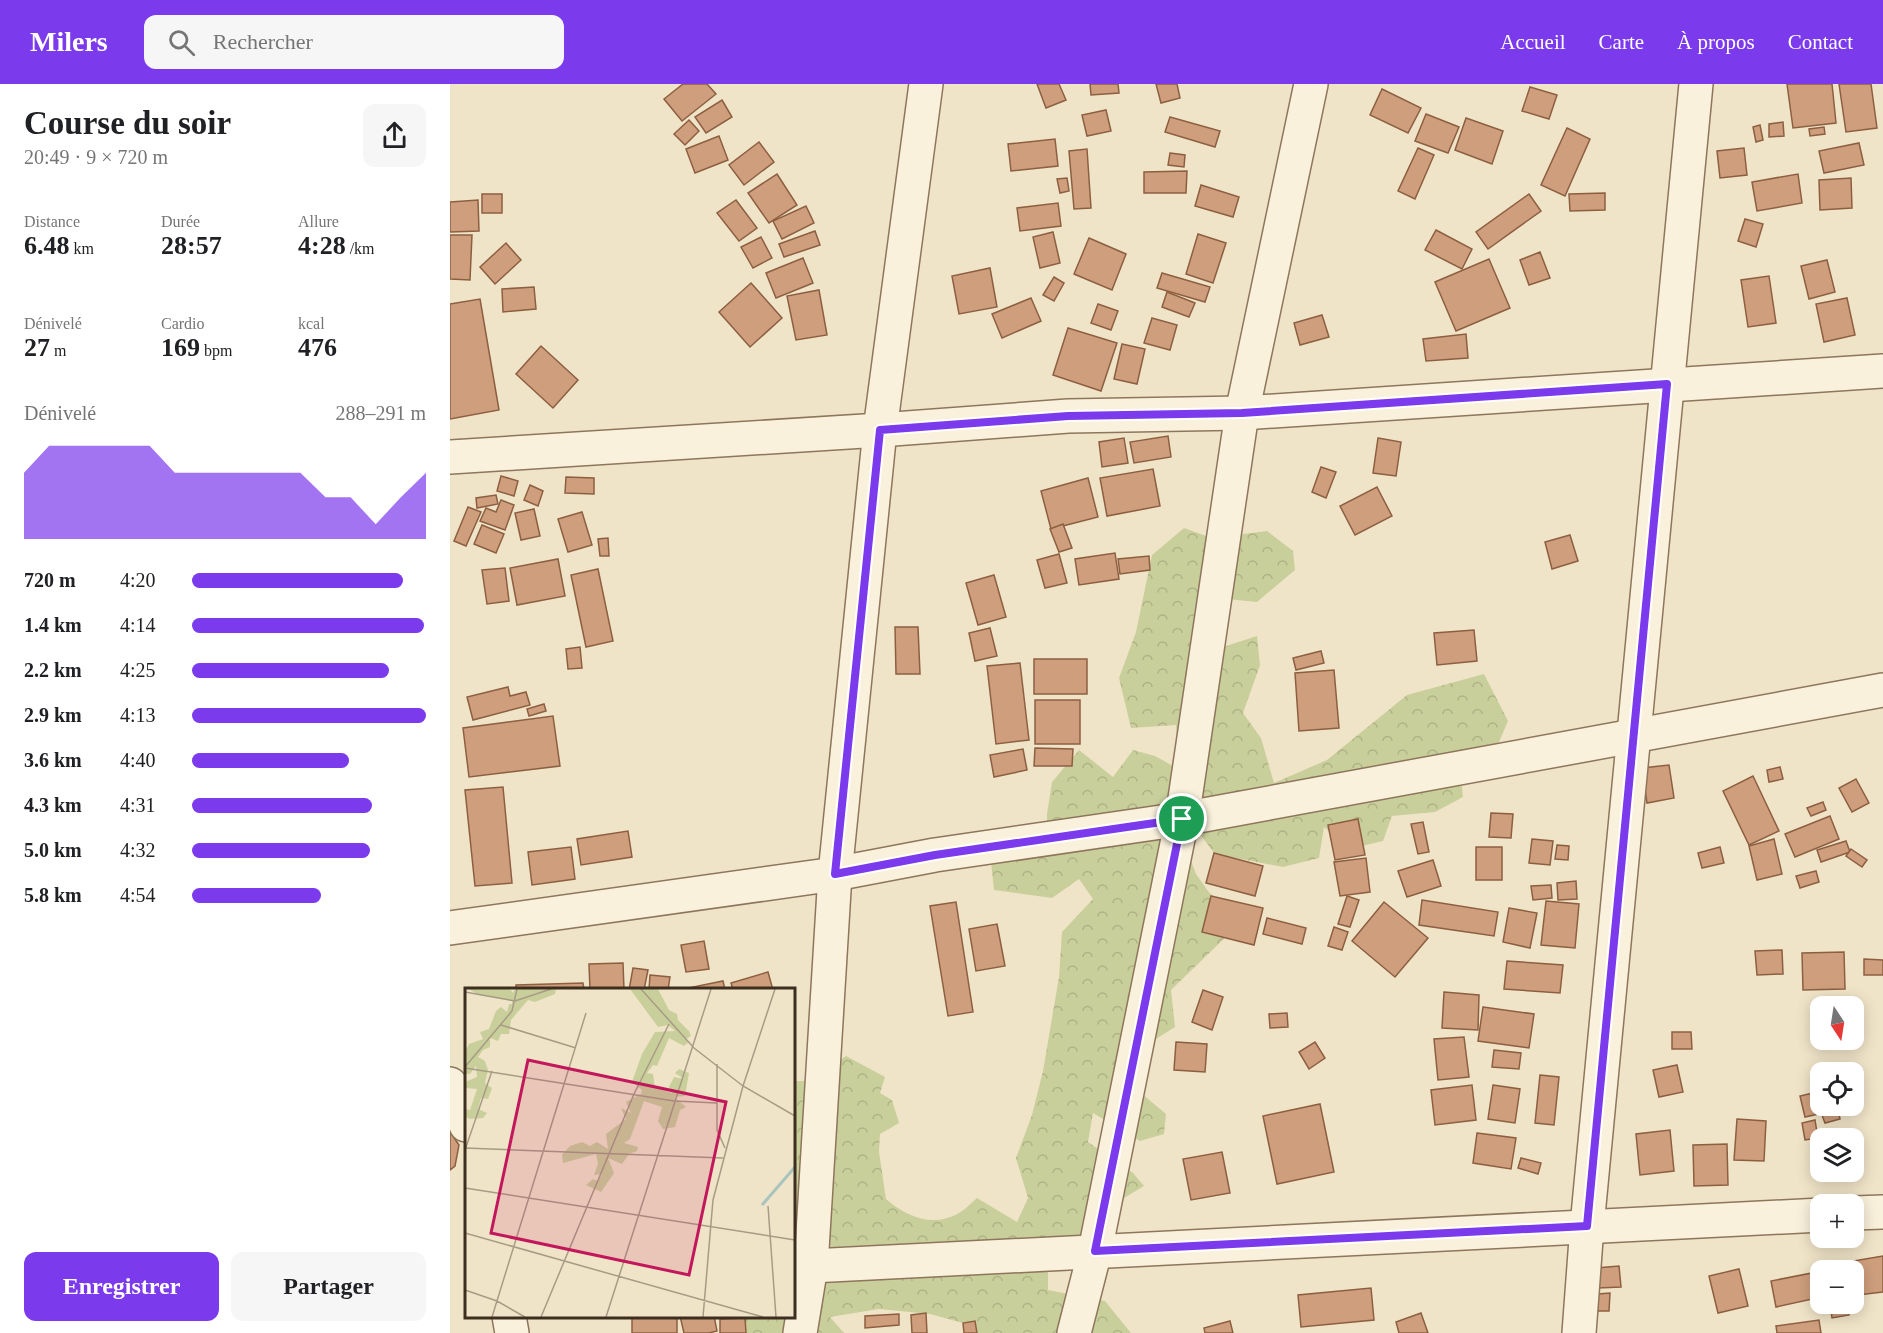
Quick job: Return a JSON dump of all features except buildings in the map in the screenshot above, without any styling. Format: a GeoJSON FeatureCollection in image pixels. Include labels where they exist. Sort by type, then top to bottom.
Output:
{"type":"FeatureCollection","features":[{"type":"Feature","properties":{"kind":"street"},"geometry":{"type":"LineString","coordinates":[[800,1333],[802,1267],[835,874],[880,430],[926,84]]}},
{"type":"Feature","properties":{"kind":"street"},"geometry":{"type":"LineString","coordinates":[[1074,1333],[1095,1251],[1182,819],[1242,413],[1311,84]]}},
{"type":"Feature","properties":{"kind":"street"},"geometry":{"type":"LineString","coordinates":[[1579,1333],[1587,1226],[1696,84]]}},
{"type":"Feature","properties":{"kind":"street"},"geometry":{"type":"LineString","coordinates":[[450,457],[1068,416],[1242,413],[1883,371]]}},
{"type":"Feature","properties":{"kind":"street"},"geometry":{"type":"LineString","coordinates":[[450,928],[835,874],[935,855],[1182,819],[1883,690]]}},
{"type":"Feature","properties":{"kind":"street"},"geometry":{"type":"LineString","coordinates":[[450,1084],[465,1122]]}},
{"type":"Feature","properties":{"kind":"street"},"geometry":{"type":"LineString","coordinates":[[1864,1213],[1883,1212]]}},
{"type":"Feature","properties":{"kind":"street"},"geometry":{"type":"LineString","coordinates":[[802,1267],[1810,1216]]}},
{"type":"Feature","properties":{"kind":"street"},"geometry":{"type":"LineString","coordinates":[[509,1318],[512,1333]]}},
{"type":"Feature","properties":{"kind":"green space"},"geometry":{"type":"Polygon","coordinates":[[[1184,528],[1212,538],[1267,531],[1293,551],[1295,570],[1257,602],[1217,598],[1201,654],[1257,636],[1260,665],[1243,713],[1261,738],[1274,783],[1327,760],[1407,695],[1484,674],[1508,721],[1499,742],[1460,768],[1463,797],[1435,812],[1392,816],[1383,841],[1349,849],[1324,827],[1319,858],[1283,867],[1215,854],[1199,833],[1187,851],[1196,874],[1208,891],[1227,910],[1232,931],[1171,990],[1175,1027],[1137,1051],[1116,1072],[1166,1114],[1164,1134],[1140,1141],[1093,1113],[1088,1142],[1133,1173],[1144,1186],[1114,1204],[1084,1235],[1048,1258],[1048,1290],[1105,1301],[1131,1333],[977,1333],[963,1323],[930,1314],[879,1309],[830,1317],[844,1333],[742,1333],[744,1318],[795,1318],[795,1294],[849,1265],[834,1248],[808,1237],[795,1246],[795,1081],[810,1081],[846,1056],[885,1077],[880,1093],[892,1100],[899,1123],[880,1134],[879,1152],[886,1199],[911,1215],[940,1220],[959,1213],[977,1198],[1017,1222],[1028,1198],[1016,1158],[1032,1115],[1043,1071],[1059,977],[1062,932],[1093,899],[1079,879],[1052,898],[994,890],[991,862],[1047,832],[1052,782],[1079,750],[1113,777],[1133,750],[1155,756],[1193,777],[1178,753],[1176,725],[1131,728],[1119,678],[1136,632],[1152,555],[1184,528]]]}},
{"type":"Feature","properties":{"kind":"route"},"geometry":{"type":"LineString","coordinates":[[1667,384],[1587,1226],[1095,1251],[1182,819],[935,855],[835,874],[880,430],[1068,416],[1242,413],[1667,384]]}}]}
